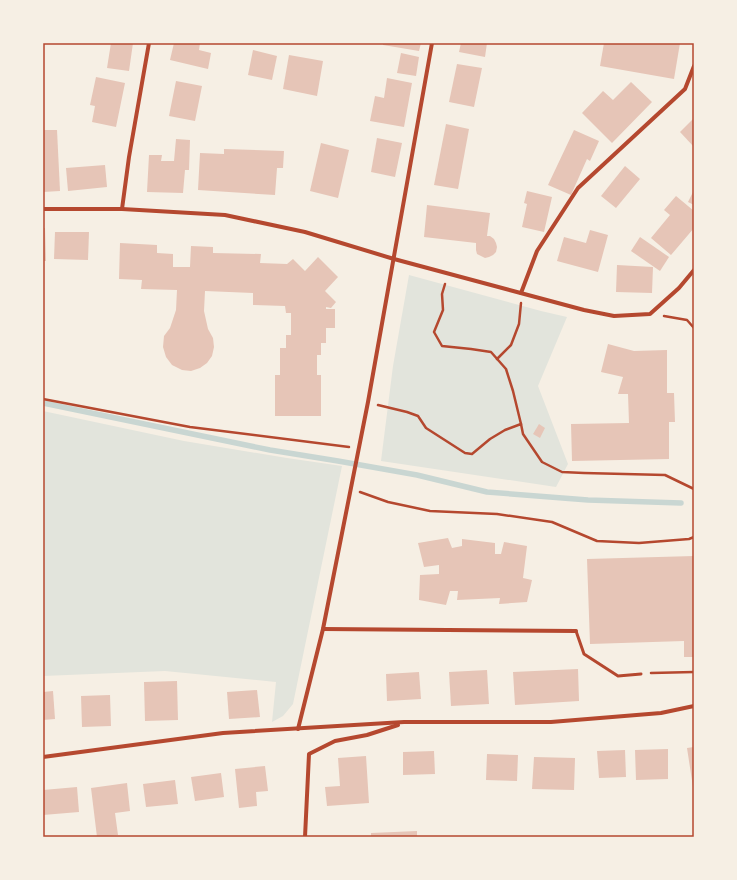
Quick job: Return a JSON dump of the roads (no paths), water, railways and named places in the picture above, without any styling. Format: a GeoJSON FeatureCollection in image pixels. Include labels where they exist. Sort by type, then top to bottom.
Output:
{"type":"FeatureCollection","features":[{"type":"Feature","properties":{"kind":"street"},"geometry":{"type":"LineString","coordinates":[[122,209],[148,43]]}},
{"type":"Feature","properties":{"kind":"street"},"geometry":{"type":"LineString","coordinates":[[298,729],[323,629],[368,402],[432,43]]}},
{"type":"Feature","properties":{"kind":"street"},"geometry":{"type":"LineString","coordinates":[[521,293],[537,251],[578,188],[685,88],[694,66]]}},
{"type":"Feature","properties":{"kind":"street"},"geometry":{"type":"LineString","coordinates":[[43,209],[122,209],[225,215],[304,232],[447,274],[584,310],[614,316],[650,314],[679,288],[694,270]]}},
{"type":"Feature","properties":{"kind":"street"},"geometry":{"type":"LineString","coordinates":[[323,629],[576,631]]}},
{"type":"Feature","properties":{"kind":"street"},"geometry":{"type":"LineString","coordinates":[[43,757],[224,733],[404,722],[552,722],[660,713],[694,706]]}},
{"type":"Feature","properties":{"kind":"street"},"geometry":{"type":"LineString","coordinates":[[305,837],[309,754],[335,741],[367,735],[404,722]]}},
{"type":"Feature","properties":{"kind":"lane"},"geometry":{"type":"LineString","coordinates":[[576,631],[584,654],[618,676],[641,674]]}},
{"type":"Feature","properties":{"kind":"waterway"},"geometry":{"type":"LineString","coordinates":[[43,403],[270,450],[417,475],[487,492],[588,500],[681,503]]}}]}
